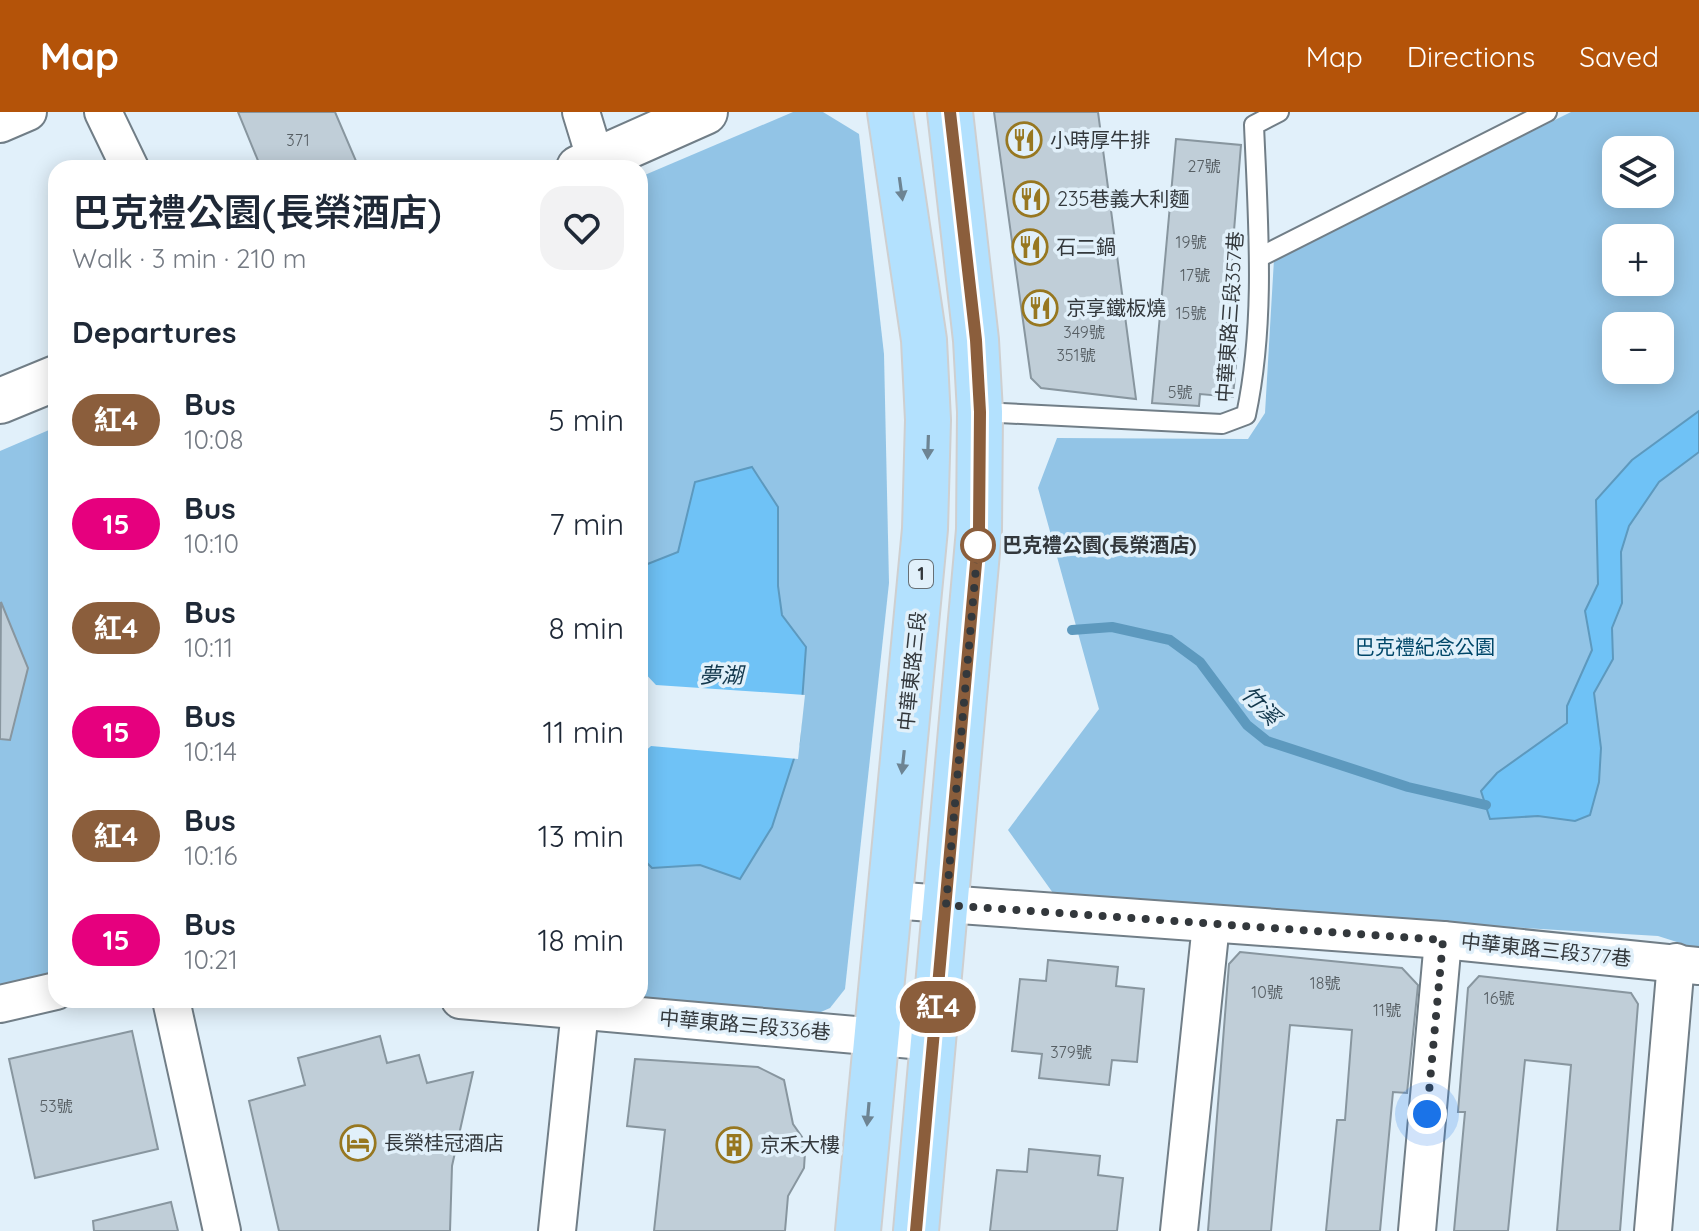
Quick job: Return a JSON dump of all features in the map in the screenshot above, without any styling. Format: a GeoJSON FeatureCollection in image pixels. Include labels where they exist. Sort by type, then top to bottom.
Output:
{"type":"FeatureCollection","features":[{"type":"Feature","properties":{"kind":"main road","name":"中華東路三段"},"geometry":{"type":"LineString","coordinates":[[858,1231],[925,529],[928,420],[924,340],[890,112]]}},
{"type":"Feature","properties":{"kind":"main road"},"geometry":{"type":"LineString","coordinates":[[916,1231],[979,530],[980,412],[976,340],[950,112]]}},
{"type":"Feature","properties":{"kind":"street"},"geometry":{"type":"LineString","coordinates":[[0,124],[28,112]]}},
{"type":"Feature","properties":{"kind":"street"},"geometry":{"type":"LineString","coordinates":[[103,112],[126,160]]}},
{"type":"Feature","properties":{"kind":"street"},"geometry":{"type":"LineString","coordinates":[[581,112],[587,160]]}},
{"type":"Feature","properties":{"kind":"street"},"geometry":{"type":"LineString","coordinates":[[596,160],[705,112]]}},
{"type":"Feature","properties":{"kind":"street"},"geometry":{"type":"LineString","coordinates":[[0,401],[48,381]]}},
{"type":"Feature","properties":{"kind":"street","name":"中華東路三段377巷"},"geometry":{"type":"LineString","coordinates":[[890,900],[1443,940],[1688,964]]}},
{"type":"Feature","properties":{"kind":"street"},"geometry":{"type":"LineString","coordinates":[[1179,1231],[1211,924]]}},
{"type":"Feature","properties":{"kind":"street"},"geometry":{"type":"LineString","coordinates":[[1417,1231],[1443,940]]}},
{"type":"Feature","properties":{"kind":"street"},"geometry":{"type":"LineString","coordinates":[[1653,1231],[1688,964]]}},
{"type":"Feature","properties":{"kind":"street"},"geometry":{"type":"LineString","coordinates":[[0,1004],[48,993]]}},
{"type":"Feature","properties":{"kind":"street"},"geometry":{"type":"LineString","coordinates":[[173,1008],[222,1231]]}},
{"type":"Feature","properties":{"kind":"street","name":"中華東路三段336巷"},"geometry":{"type":"LineString","coordinates":[[556,1008],[935,1042]]}},
{"type":"Feature","properties":{"kind":"street"},"geometry":{"type":"LineString","coordinates":[[557,1231],[580,1010]]}},
{"type":"Feature","properties":{"kind":"lane","name":"中華東路三段357巷"},"geometry":{"type":"LineString","coordinates":[[980,412],[1222,424],[1246,415],[1251,389],[1260,257],[1254,125],[1279,112]]}},
{"type":"Feature","properties":{"kind":"lane"},"geometry":{"type":"LineString","coordinates":[[1260,257],[1547,112]]}},
{"type":"Feature","properties":{"kind":"green space"},"geometry":{"type":"Polygon","coordinates":[[[793,112],[823,112],[859,134],[884,354],[889,583],[845,989],[830,1008],[805,1019],[648,1001],[648,174],[793,112]]]}},
{"type":"Feature","properties":{"kind":"green space","name":"巴克禮紀念公園"},"geometry":{"type":"Polygon","coordinates":[[[1571,112],[1699,112],[1699,949],[1658,936],[1058,900],[1008,830],[1099,709],[1038,488],[1057,438],[1248,439],[1265,413],[1274,259],[1571,112]]]}},
{"type":"Feature","properties":{"kind":"green space"},"geometry":{"type":"Polygon","coordinates":[[[48,430],[48,976],[0,985],[0,451],[48,430]]]}},
{"type":"Feature","properties":{"kind":"water"},"geometry":{"type":"Polygon","coordinates":[[[1699,411],[1699,452],[1659,482],[1629,526],[1621,552],[1622,603],[1612,628],[1613,659],[1594,693],[1601,748],[1599,782],[1590,815],[1575,821],[1538,816],[1490,819],[1481,791],[1497,773],[1567,723],[1567,706],[1592,650],[1585,611],[1598,584],[1596,500],[1632,460],[1699,411]]]}},
{"type":"Feature","properties":{"kind":"water","name":"夢湖"},"geometry":{"type":"Polygon","coordinates":[[[752,467],[778,507],[778,586],[782,615],[806,647],[799,743],[772,827],[740,879],[700,865],[652,868],[648,864],[648,564],[678,552],[695,482],[752,467]]]}},
{"type":"Feature","properties":{"kind":"pier"},"geometry":{"type":"Polygon","coordinates":[[[648,676],[656,685],[805,695],[798,759],[651,746],[648,749],[648,676]]]}},
{"type":"Feature","properties":{"kind":"building"},"geometry":{"type":"Polygon","coordinates":[[[238,112],[335,112],[356,160],[258,160],[238,112]]]}},
{"type":"Feature","properties":{"kind":"building"},"geometry":{"type":"Polygon","coordinates":[[[994,112],[1098,112],[1136,399],[1041,388],[1031,378],[994,112]]]}},
{"type":"Feature","properties":{"kind":"building"},"geometry":{"type":"Polygon","coordinates":[[[1176,139],[1241,145],[1225,341],[1238,342],[1233,397],[1200,394],[1199,406],[1152,403],[1176,139]]]}},
{"type":"Feature","properties":{"kind":"building"},"geometry":{"type":"Polygon","coordinates":[[[1,602],[28,668],[10,740],[0,739],[1,602]]]}},
{"type":"Feature","properties":{"kind":"building"},"geometry":{"type":"Polygon","coordinates":[[[1240,952],[1402,968],[1418,985],[1407,1093],[1393,1092],[1380,1231],[1326,1231],[1337,1120],[1345,1120],[1352,1030],[1290,1025],[1271,1231],[1208,1231],[1229,964],[1240,952]]]}},
{"type":"Feature","properties":{"kind":"building"},"geometry":{"type":"Polygon","coordinates":[[[1048,960],[1118,967],[1116,986],[1144,989],[1137,1062],[1112,1060],[1109,1085],[1039,1078],[1042,1054],[1012,1051],[1020,979],[1046,981],[1048,960]]]}},
{"type":"Feature","properties":{"kind":"building"},"geometry":{"type":"Polygon","coordinates":[[[1479,976],[1631,993],[1638,1004],[1620,1231],[1557,1231],[1571,1065],[1525,1060],[1508,1231],[1454,1231],[1465,1112],[1458,1112],[1468,988],[1479,976]]]}},
{"type":"Feature","properties":{"kind":"building"},"geometry":{"type":"Polygon","coordinates":[[[132,1031],[158,1149],[35,1178],[9,1059],[132,1031]]]}},
{"type":"Feature","properties":{"kind":"building","name":"長榮桂冠酒店"},"geometry":{"type":"Polygon","coordinates":[[[380,1036],[387,1063],[419,1055],[427,1083],[473,1072],[452,1166],[450,1231],[279,1231],[249,1101],[305,1085],[298,1058],[380,1036]]]}},
{"type":"Feature","properties":{"kind":"building","name":"京禾大樓"},"geometry":{"type":"Polygon","coordinates":[[[635,1059],[758,1067],[784,1080],[793,1124],[802,1137],[805,1152],[804,1168],[788,1196],[785,1231],[654,1231],[665,1130],[627,1126],[635,1059]]]}},
{"type":"Feature","properties":{"kind":"building"},"geometry":{"type":"Polygon","coordinates":[[[1029,1149],[1100,1156],[1098,1175],[1123,1178],[1117,1231],[990,1231],[997,1170],[1027,1172],[1029,1149]]]}},
{"type":"Feature","properties":{"kind":"building"},"geometry":{"type":"Polygon","coordinates":[[[171,1202],[178,1231],[94,1231],[93,1221],[171,1202]]]}},
{"type":"Feature","properties":{"kind":"waterway","name":"竹溪"},"geometry":{"type":"LineString","coordinates":[[1072,630],[1112,627],[1170,640],[1200,662],[1247,725],[1267,741],[1408,787],[1486,805]]}},
{"type":"Feature","properties":{"kind":"bus line","name":"紅4"},"geometry":{"type":"LineString","coordinates":[[916,1231],[979,530],[980,412],[976,340],[950,112]]}},
{"type":"Feature","properties":{"kind":"place","name":"小時厚牛排"},"geometry":{"type":"Point","coordinates":[1024,140]}},
{"type":"Feature","properties":{"kind":"place","name":"235巷義大利麵"},"geometry":{"type":"Point","coordinates":[1031,199]}},
{"type":"Feature","properties":{"kind":"place","name":"石二鍋"},"geometry":{"type":"Point","coordinates":[1030,247]}},
{"type":"Feature","properties":{"kind":"place","name":"京享鐵板燒"},"geometry":{"type":"Point","coordinates":[1040,308]}},
{"type":"Feature","properties":{"kind":"place","name":"巴克禮公園(長榮酒店)"},"geometry":{"type":"Point","coordinates":[978,545]}},
{"type":"Feature","properties":{"kind":"place","name":"長榮桂冠酒店"},"geometry":{"type":"Point","coordinates":[358,1143]}},
{"type":"Feature","properties":{"kind":"place","name":"京禾大樓"},"geometry":{"type":"Point","coordinates":[734,1145]}},
{"type":"Feature","properties":{"kind":"route"},"geometry":{"type":"LineString","coordinates":[[978,545],[946,905],[1443,940],[1427,1114]]}}]}
